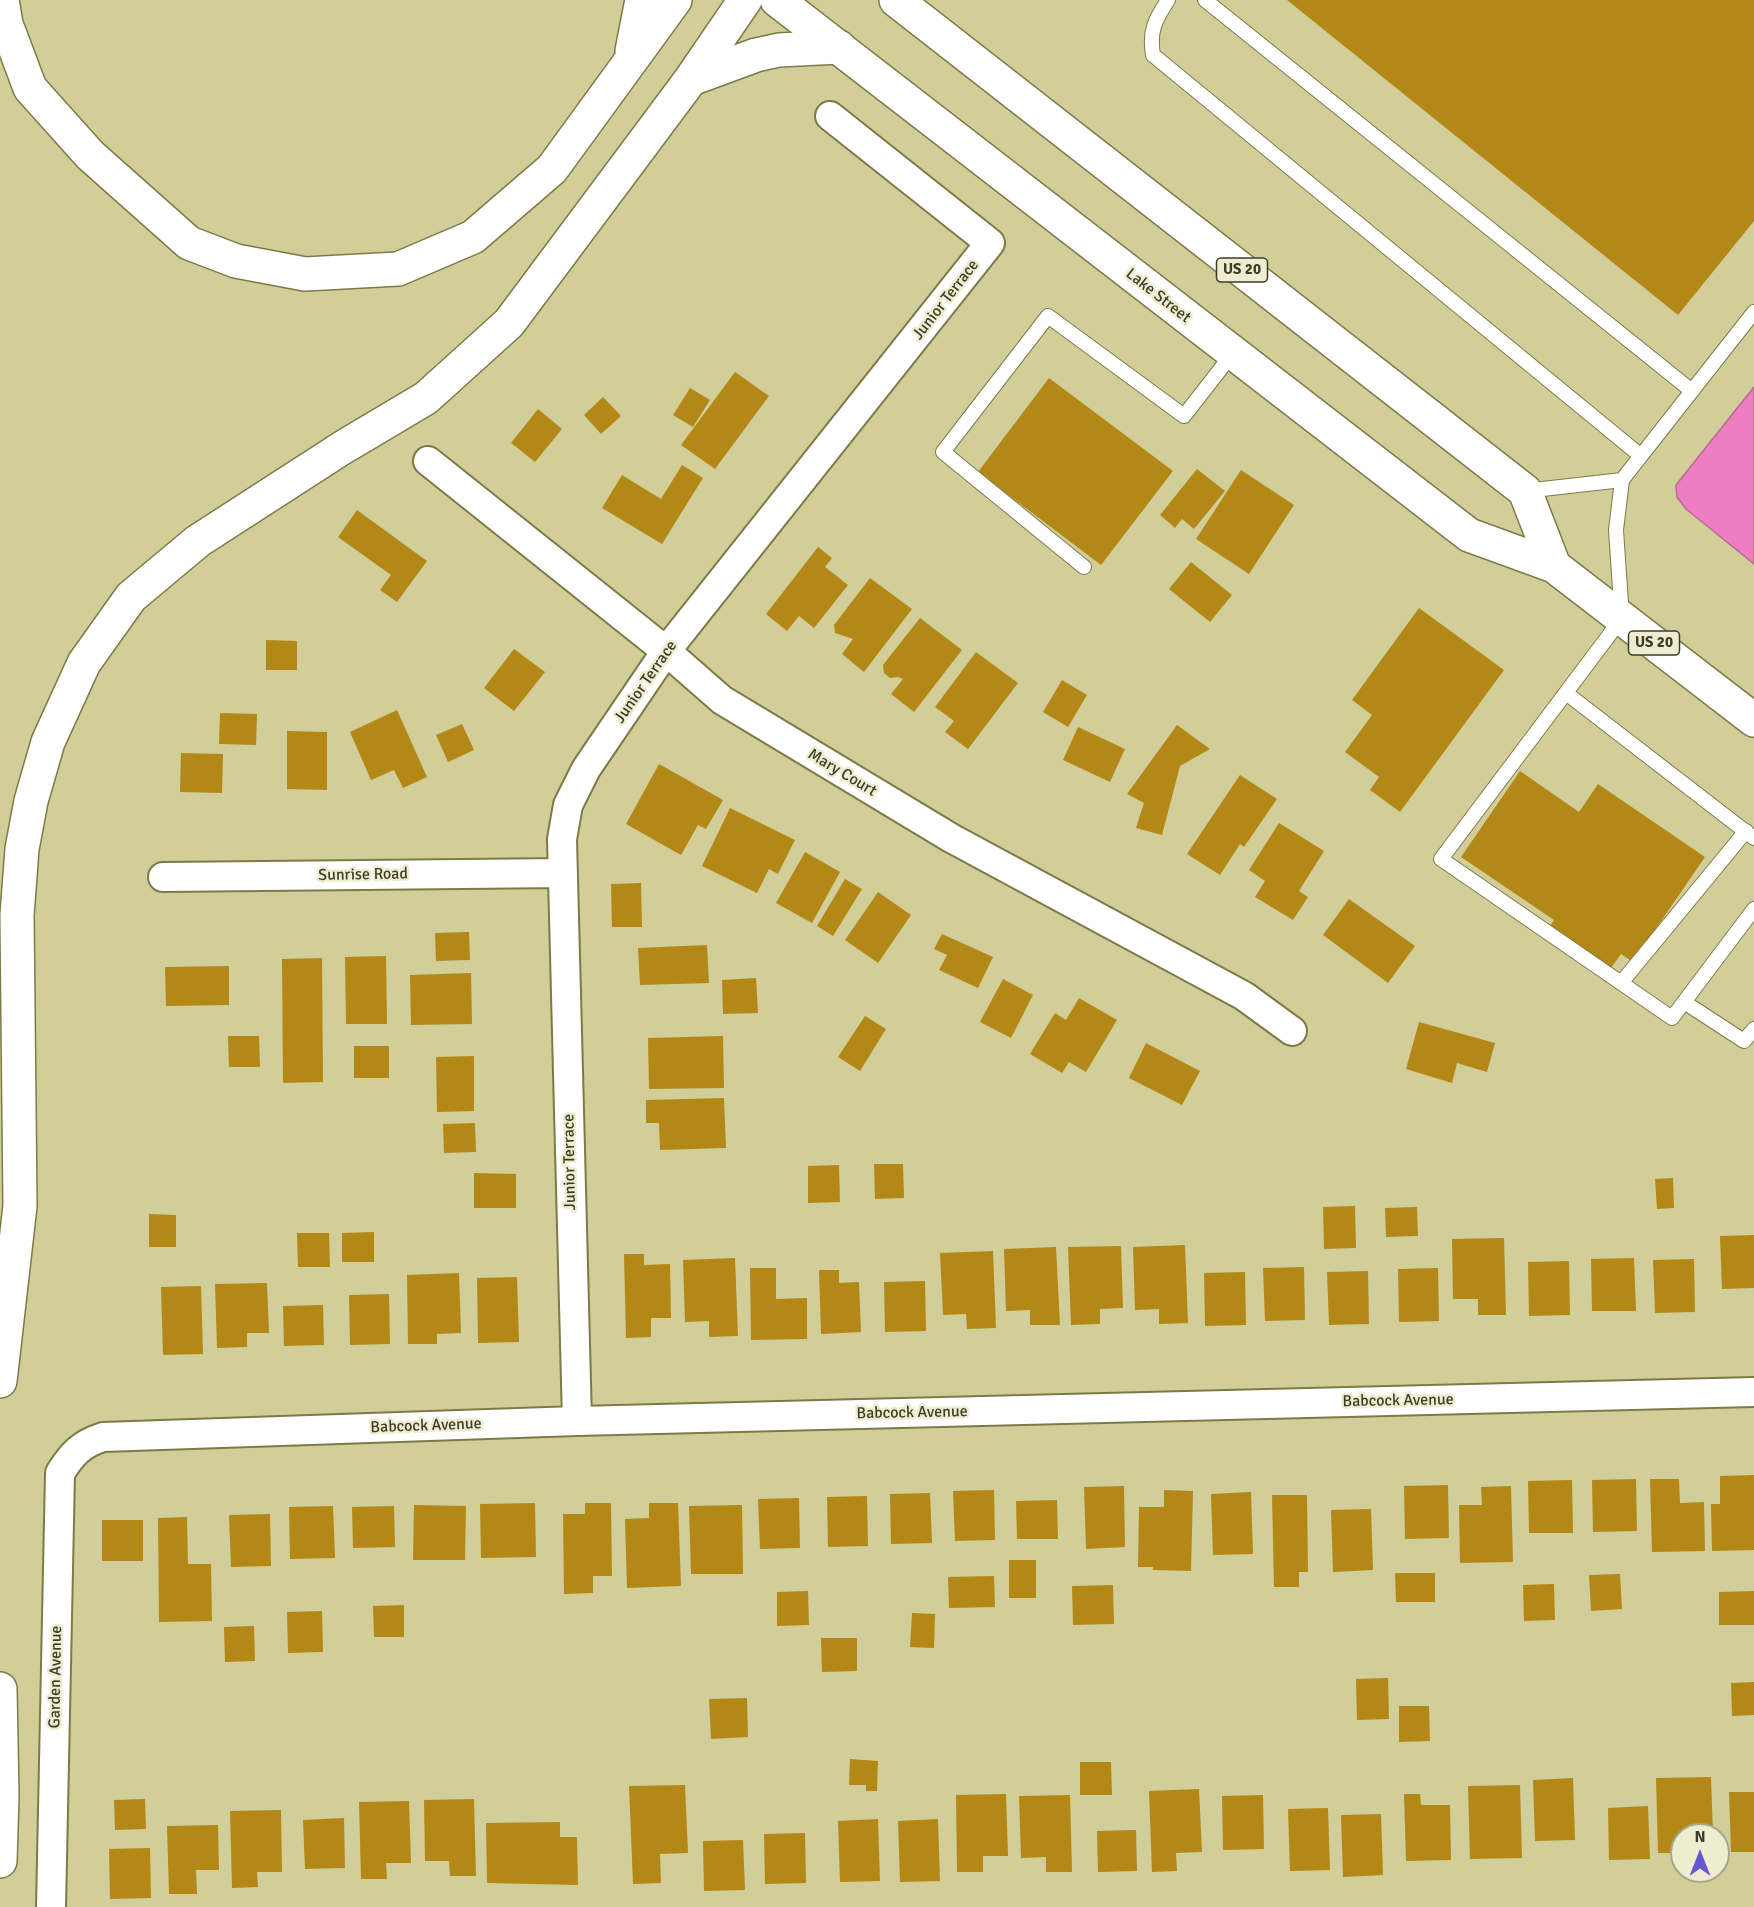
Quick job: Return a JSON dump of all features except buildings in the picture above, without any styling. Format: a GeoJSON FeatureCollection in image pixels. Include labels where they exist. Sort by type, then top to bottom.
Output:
{"type":"FeatureCollection","features":[{"type":"Feature","properties":{"kind":"main road"},"geometry":{"type":"LineString","coordinates":[[2,0],[6,24],[30,88],[90,155],[189,243],[236,261],[305,274],[398,269],[473,237],[552,169],[675,0]]}},
{"type":"Feature","properties":{"kind":"main road"},"geometry":{"type":"LineString","coordinates":[[630,59],[642,0]]}},
{"type":"Feature","properties":{"kind":"main road"},"geometry":{"type":"LineString","coordinates":[[0,1381],[20,1206],[17,915],[22,849],[31,801],[48,742],[84,663],[130,597],[198,541],[342,448],[426,398],[501,330],[691,79],[745,0]]}},
{"type":"Feature","properties":{"kind":"main road","name":"Lake Street"},"geometry":{"type":"LineString","coordinates":[[777,0],[1469,535],[1554,566],[1754,720]]}},
{"type":"Feature","properties":{"kind":"main road","name":"US 20"},"geometry":{"type":"LineString","coordinates":[[896,0],[1525,491]]}},
{"type":"Feature","properties":{"kind":"main road"},"geometry":{"type":"LineString","coordinates":[[920,0],[939,34]]}},
{"type":"Feature","properties":{"kind":"main road"},"geometry":{"type":"LineString","coordinates":[[691,79],[756,55],[779,50],[839,47]]}},
{"type":"Feature","properties":{"kind":"main road"},"geometry":{"type":"LineString","coordinates":[[1525,491],[1554,566]]}},
{"type":"Feature","properties":{"kind":"main road"},"geometry":{"type":"LineString","coordinates":[[0,1689],[2,1796],[0,1861]]}},
{"type":"Feature","properties":{"kind":"street","name":"Junior Terrace"},"geometry":{"type":"LineString","coordinates":[[577,1421],[562,839],[568,805],[586,769],[666,651],[990,243],[830,116]]}},
{"type":"Feature","properties":{"kind":"street","name":"Mary Court"},"geometry":{"type":"LineString","coordinates":[[428,461],[666,651],[722,700],[951,838],[1244,996],[1292,1031]]}},
{"type":"Feature","properties":{"kind":"street","name":"Sunrise Road"},"geometry":{"type":"LineString","coordinates":[[163,877],[563,873]]}},
{"type":"Feature","properties":{"kind":"street","name":"Babcock Avenue"},"geometry":{"type":"LineString","coordinates":[[74,1451],[87,1442],[103,1437],[577,1421],[1754,1392]]}},
{"type":"Feature","properties":{"kind":"street","name":"Garden Avenue"},"geometry":{"type":"LineString","coordinates":[[51,1907],[60,1473],[74,1451]]}},
{"type":"Feature","properties":{"kind":"lane"},"geometry":{"type":"LineString","coordinates":[[1168,0],[1153,22],[1150,38],[1153,55],[1641,456]]}},
{"type":"Feature","properties":{"kind":"lane"},"geometry":{"type":"LineString","coordinates":[[1205,0],[1692,391]]}},
{"type":"Feature","properties":{"kind":"lane"},"geometry":{"type":"LineString","coordinates":[[1754,312],[1622,480],[1616,530],[1622,618],[1441,859],[1672,1018],[1754,909]]}},
{"type":"Feature","properties":{"kind":"lane"},"geometry":{"type":"LineString","coordinates":[[1084,567],[943,452],[1048,316],[1184,416],[1233,353]]}},
{"type":"Feature","properties":{"kind":"lane"},"geometry":{"type":"LineString","coordinates":[[1525,491],[1622,480]]}},
{"type":"Feature","properties":{"kind":"lane"},"geometry":{"type":"LineString","coordinates":[[1566,693],[1750,835],[1621,983]]}},
{"type":"Feature","properties":{"kind":"lane"},"geometry":{"type":"LineString","coordinates":[[1684,1002],[1749,1045],[1754,1029]]}},
{"type":"Feature","properties":{"kind":"shaded area"},"geometry":{"type":"Polygon","coordinates":[[[1754,387],[1754,564],[1686,509],[1677,497],[1676,485],[1754,387]]]}}]}
